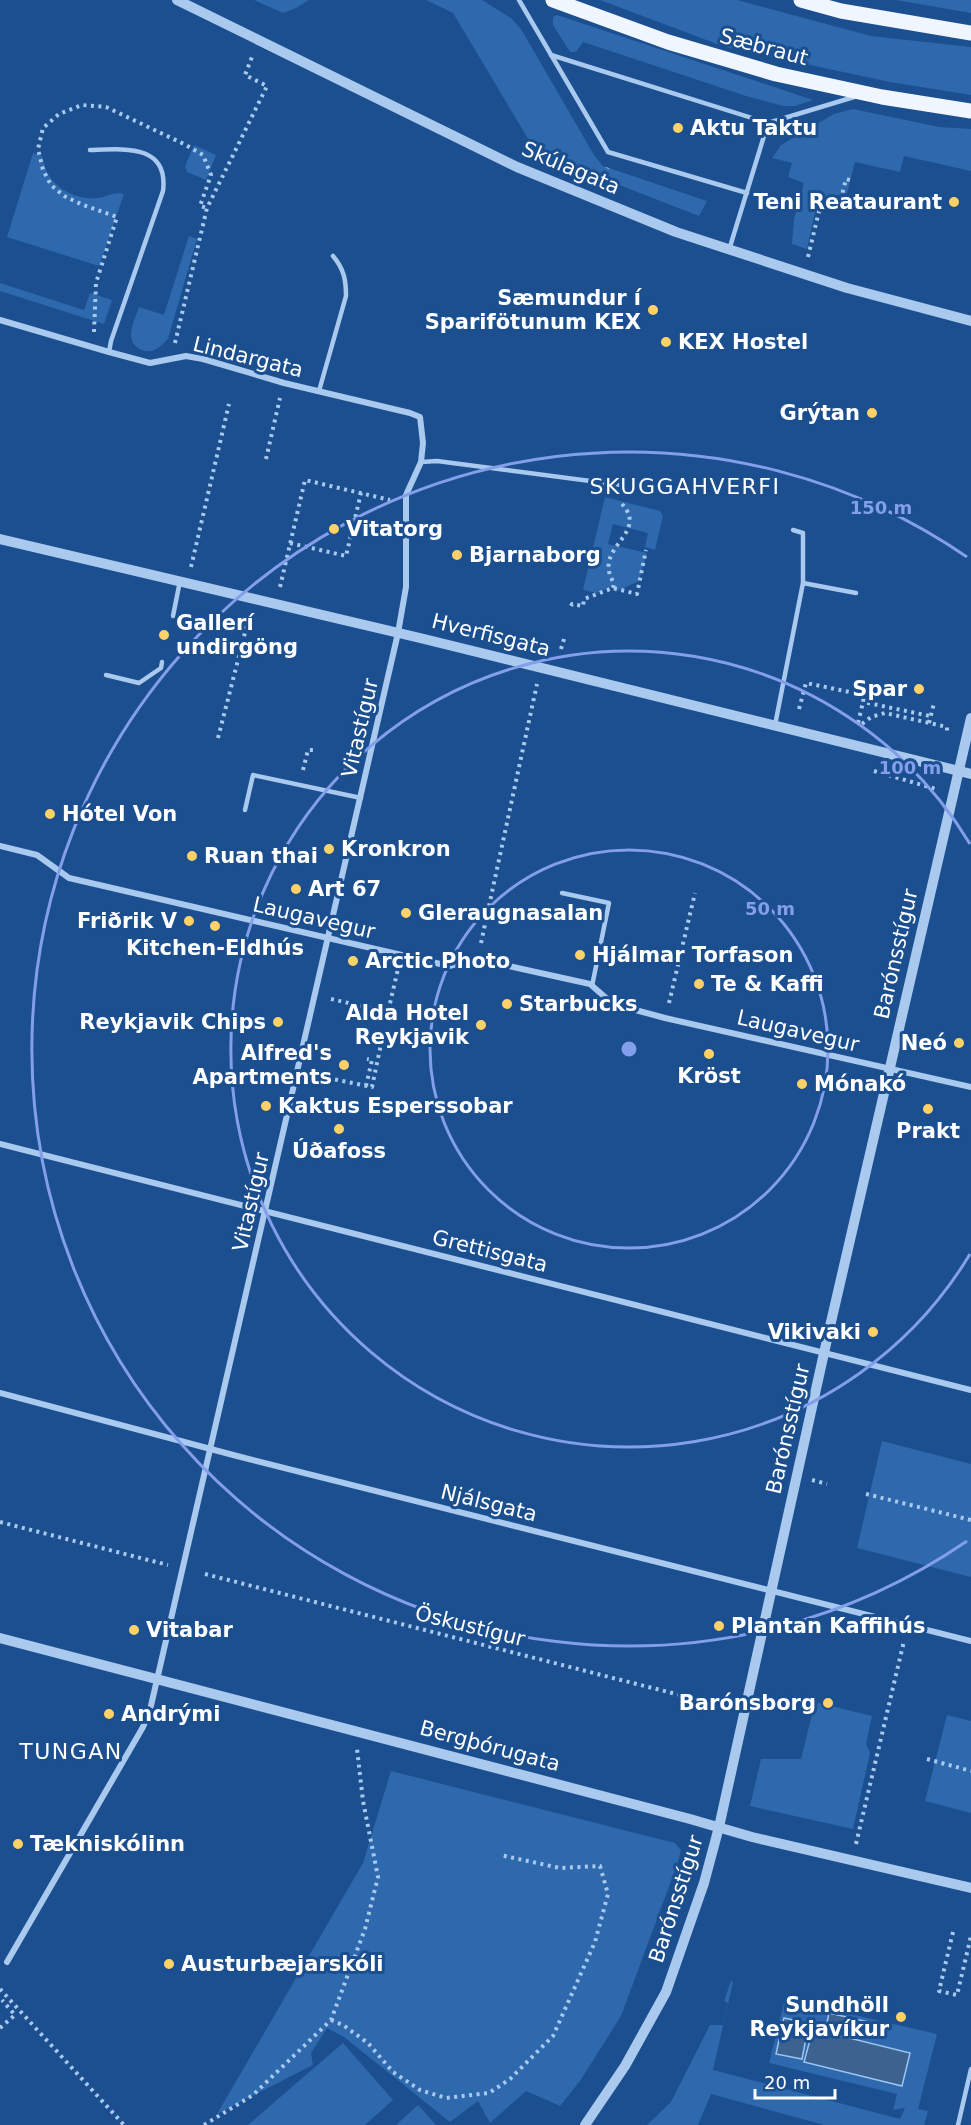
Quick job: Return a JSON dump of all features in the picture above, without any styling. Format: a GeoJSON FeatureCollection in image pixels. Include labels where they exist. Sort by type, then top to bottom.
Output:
{"type":"FeatureCollection","features":[{"type":"Feature","properties":{"kind":"main road","name":"Sæbraut"},"geometry":{"type":"LineString","coordinates":[[553,0],[668,42],[776,74],[866,93],[971,111]]}},
{"type":"Feature","properties":{"kind":"main road"},"geometry":{"type":"LineString","coordinates":[[801,0],[841,11],[971,33]]}},
{"type":"Feature","properties":{"kind":"street","name":"Skúlagata"},"geometry":{"type":"LineString","coordinates":[[177,0],[516,167],[676,232],[847,288],[971,321]]}},
{"type":"Feature","properties":{"kind":"street","name":"Lindargata"},"geometry":{"type":"LineString","coordinates":[[0,320],[150,363],[186,356],[203,359],[284,383],[420,417]]}},
{"type":"Feature","properties":{"kind":"street","name":"Vitastígur"},"geometry":{"type":"LineString","coordinates":[[7,1962],[143,1727],[159,1679],[398,633],[406,587],[406,495],[421,462],[423,443],[420,417]]}},
{"type":"Feature","properties":{"kind":"street","name":"Hverfisgata"},"geometry":{"type":"LineString","coordinates":[[0,539],[254,598],[971,774]]}},
{"type":"Feature","properties":{"kind":"street","name":"Barónsstígur"},"geometry":{"type":"LineString","coordinates":[[585,2125],[625,2066],[666,1992],[705,1883],[889,1069],[971,718]]}},
{"type":"Feature","properties":{"kind":"street","name":"Laugavegur"},"geometry":{"type":"LineString","coordinates":[[0,846],[37,855],[69,878],[449,966],[477,958],[592,986],[614,1004],[665,1018],[971,1087]]}},
{"type":"Feature","properties":{"kind":"street","name":"Grettisgata"},"geometry":{"type":"LineString","coordinates":[[0,1144],[971,1390]]}},
{"type":"Feature","properties":{"kind":"street","name":"Njálsgata"},"geometry":{"type":"LineString","coordinates":[[0,1394],[971,1641]]}},
{"type":"Feature","properties":{"kind":"street","name":"Bergþórugata"},"geometry":{"type":"LineString","coordinates":[[0,1638],[752,1837],[971,1888]]}},
{"type":"Feature","properties":{"kind":"lane"},"geometry":{"type":"LineString","coordinates":[[519,0],[608,152],[747,193]]}},
{"type":"Feature","properties":{"kind":"lane"},"geometry":{"type":"LineString","coordinates":[[551,55],[768,123],[866,93]]}},
{"type":"Feature","properties":{"kind":"lane"},"geometry":{"type":"LineString","coordinates":[[729,250],[768,123]]}},
{"type":"Feature","properties":{"kind":"lane"},"geometry":{"type":"LineString","coordinates":[[90,150],[130,149],[146,153],[161,168],[165,180],[109,352]]}},
{"type":"Feature","properties":{"kind":"lane"},"geometry":{"type":"LineString","coordinates":[[319,391],[346,296],[346,281],[342,266],[333,256]]}},
{"type":"Feature","properties":{"kind":"lane"},"geometry":{"type":"LineString","coordinates":[[421,462],[437,461],[621,485]]}},
{"type":"Feature","properties":{"kind":"lane"},"geometry":{"type":"LineString","coordinates":[[775,725],[803,583],[803,533],[793,530]]}},
{"type":"Feature","properties":{"kind":"lane"},"geometry":{"type":"LineString","coordinates":[[173,616],[184,582]]}},
{"type":"Feature","properties":{"kind":"lane"},"geometry":{"type":"LineString","coordinates":[[803,583],[856,593]]}},
{"type":"Feature","properties":{"kind":"lane"},"geometry":{"type":"LineString","coordinates":[[106,675],[139,683],[161,668],[162,662]]}},
{"type":"Feature","properties":{"kind":"lane"},"geometry":{"type":"LineString","coordinates":[[245,810],[253,775],[361,798]]}},
{"type":"Feature","properties":{"kind":"lane"},"geometry":{"type":"LineString","coordinates":[[562,893],[609,903],[592,986]]}},
{"type":"Feature","properties":{"kind":"lane"},"geometry":{"type":"LineString","coordinates":[[958,2125],[971,2069]]}},
{"type":"Feature","properties":{"kind":"path"},"geometry":{"type":"LineString","coordinates":[[171,359],[207,208],[267,86],[245,75],[259,40]]}},
{"type":"Feature","properties":{"kind":"path"},"geometry":{"type":"LineString","coordinates":[[94,348],[96,283],[117,216],[83,206],[64,196],[51,185],[43,170],[38,150],[43,128],[59,114],[82,105],[106,107],[184,144],[203,155],[211,175],[200,206],[207,208]]}},
{"type":"Feature","properties":{"kind":"path"},"geometry":{"type":"LineString","coordinates":[[604,177],[607,170]]}},
{"type":"Feature","properties":{"kind":"path"},"geometry":{"type":"LineString","coordinates":[[808,257],[821,203],[841,199],[846,178],[850,180]]}},
{"type":"Feature","properties":{"kind":"path"},"geometry":{"type":"LineString","coordinates":[[266,459],[284,383]]}},
{"type":"Feature","properties":{"kind":"path"},"geometry":{"type":"LineString","coordinates":[[184,582],[229,404]]}},
{"type":"Feature","properties":{"kind":"path"},"geometry":{"type":"LineString","coordinates":[[279,587],[305,480],[406,504]]}},
{"type":"Feature","properties":{"kind":"path"},"geometry":{"type":"LineString","coordinates":[[290,543],[346,556],[361,493]]}},
{"type":"Feature","properties":{"kind":"path"},"geometry":{"type":"LineString","coordinates":[[614,588],[607,567],[609,558],[628,531],[630,524],[627,510],[622,504]]}},
{"type":"Feature","properties":{"kind":"path"},"geometry":{"type":"LineString","coordinates":[[572,606],[572,604],[583,606],[584,599],[614,588],[637,594],[646,550]]}},
{"type":"Feature","properties":{"kind":"path"},"geometry":{"type":"LineString","coordinates":[[218,738],[254,598]]}},
{"type":"Feature","properties":{"kind":"path"},"geometry":{"type":"LineString","coordinates":[[561,649],[564,639]]}},
{"type":"Feature","properties":{"kind":"path"},"geometry":{"type":"LineString","coordinates":[[800,709],[806,683],[864,695],[860,724],[871,717],[885,713],[941,725]]}},
{"type":"Feature","properties":{"kind":"path"},"geometry":{"type":"LineString","coordinates":[[477,958],[537,684]]}},
{"type":"Feature","properties":{"kind":"path"},"geometry":{"type":"LineString","coordinates":[[863,702],[930,716]]}},
{"type":"Feature","properties":{"kind":"path"},"geometry":{"type":"LineString","coordinates":[[928,723],[933,703]]}},
{"type":"Feature","properties":{"kind":"path"},"geometry":{"type":"LineString","coordinates":[[305,762],[308,750],[313,750]]}},
{"type":"Feature","properties":{"kind":"path"},"geometry":{"type":"LineString","coordinates":[[672,991],[695,893]]}},
{"type":"Feature","properties":{"kind":"path"},"geometry":{"type":"LineString","coordinates":[[315,995],[388,1012],[401,955]]}},
{"type":"Feature","properties":{"kind":"path"},"geometry":{"type":"LineString","coordinates":[[298,1072],[372,1087],[381,1044]]}},
{"type":"Feature","properties":{"kind":"path"},"geometry":{"type":"LineString","coordinates":[[366,1086],[372,1060],[368,1059]]}},
{"type":"Feature","properties":{"kind":"path"},"geometry":{"type":"LineString","coordinates":[[866,1494],[971,1520]]}},
{"type":"Feature","properties":{"kind":"path"},"geometry":{"type":"LineString","coordinates":[[0,1522],[168,1565]]}},
{"type":"Feature","properties":{"kind":"path","name":"Öskustígur"},"geometry":{"type":"LineString","coordinates":[[205,1574],[727,1707]]}},
{"type":"Feature","properties":{"kind":"path"},"geometry":{"type":"LineString","coordinates":[[852,1860],[907,1626]]}},
{"type":"Feature","properties":{"kind":"path"},"geometry":{"type":"LineString","coordinates":[[204,2125],[253,2095],[331,2020],[365,1929],[378,1877],[363,1801],[355,1731]]}},
{"type":"Feature","properties":{"kind":"path"},"geometry":{"type":"LineString","coordinates":[[927,1759],[971,1771]]}},
{"type":"Feature","properties":{"kind":"path"},"geometry":{"type":"LineString","coordinates":[[331,2020],[343,2025],[368,2043],[393,2072],[420,2090],[446,2098],[489,2093],[510,2079],[553,2036],[595,1942],[608,1894],[600,1866],[560,1868],[500,1855]]}},
{"type":"Feature","properties":{"kind":"path"},"geometry":{"type":"LineString","coordinates":[[953,1932],[939,1991],[957,1995],[971,1936]]}},
{"type":"Feature","properties":{"kind":"path"},"geometry":{"type":"LineString","coordinates":[[0,1989],[124,2125]]}},
{"type":"Feature","properties":{"kind":"path"},"geometry":{"type":"LineString","coordinates":[[0,2028],[15,2014],[1,2001],[7,1996]]}},
{"type":"Feature","properties":{"kind":"shaded area"},"geometry":{"type":"Polygon","coordinates":[[[254,0],[309,0],[283,13],[254,0]]]}},
{"type":"Feature","properties":{"kind":"shaded area"},"geometry":{"type":"Polygon","coordinates":[[[426,0],[482,0],[511,18],[521,29],[594,155],[603,166],[707,201],[699,216],[596,176],[533,147],[453,13],[426,0]]]}},
{"type":"Feature","properties":{"kind":"shaded area"},"geometry":{"type":"Polygon","coordinates":[[[600,0],[737,0],[871,36],[971,47],[971,95],[890,82],[725,47],[600,0]]]}},
{"type":"Feature","properties":{"kind":"shaded area"},"geometry":{"type":"Polygon","coordinates":[[[896,0],[971,0],[971,13],[896,0]]]}},
{"type":"Feature","properties":{"kind":"shaded area"},"geometry":{"type":"Polygon","coordinates":[[[557,15],[813,100],[795,106],[783,106],[583,42],[576,52],[570,52],[553,25],[553,17],[557,15]]]}},
{"type":"Feature","properties":{"kind":"shaded area"},"geometry":{"type":"Polygon","coordinates":[[[853,109],[939,127],[971,129],[971,171],[904,156],[900,172],[855,162],[847,193],[818,199],[807,249],[792,244],[794,219],[804,183],[788,177],[792,163],[772,158],[781,145],[834,114],[853,109]]]}},
{"type":"Feature","properties":{"kind":"shaded area"},"geometry":{"type":"Polygon","coordinates":[[[194,145],[216,155],[206,180],[187,172],[185,166],[194,145]]]}},
{"type":"Feature","properties":{"kind":"shaded area"},"geometry":{"type":"Polygon","coordinates":[[[33,153],[42,156],[52,180],[69,193],[90,198],[116,193],[124,194],[99,266],[7,237],[33,153]]]}},
{"type":"Feature","properties":{"kind":"shaded area"},"geometry":{"type":"Polygon","coordinates":[[[189,236],[197,239],[168,339],[152,351],[141,350],[131,339],[139,307],[164,315],[189,236]]]}},
{"type":"Feature","properties":{"kind":"shaded area"},"geometry":{"type":"Polygon","coordinates":[[[0,283],[84,310],[90,293],[112,300],[104,324],[0,291],[0,283]]]}},
{"type":"Feature","properties":{"kind":"shaded area"},"geometry":{"type":"Polygon","coordinates":[[[605,497],[660,511],[663,516],[655,550],[645,547],[648,533],[613,524],[608,544],[647,553],[639,581],[615,592],[612,586],[597,593],[583,590],[605,497]]]}},
{"type":"Feature","properties":{"kind":"shaded area"},"geometry":{"type":"Polygon","coordinates":[[[882,1441],[971,1464],[971,1577],[857,1548],[882,1441]]]}},
{"type":"Feature","properties":{"kind":"shaded area"},"geometry":{"type":"Polygon","coordinates":[[[815,1702],[872,1716],[866,1744],[870,1753],[853,1829],[750,1806],[761,1759],[801,1759],[815,1702]]]}},
{"type":"Feature","properties":{"kind":"shaded area"},"geometry":{"type":"Polygon","coordinates":[[[947,1715],[971,1721],[971,1813],[925,1801],[947,1715]]]}},
{"type":"Feature","properties":{"kind":"shaded area"},"geometry":{"type":"Polygon","coordinates":[[[391,1771],[675,1843],[681,1850],[677,1865],[621,2016],[580,2081],[560,2106],[526,2091],[490,2123],[478,2101],[450,2122],[344,2037],[327,2028],[311,2053],[313,2065],[217,2114],[363,1863],[391,1771]]]}},
{"type":"Feature","properties":{"kind":"shaded area"},"geometry":{"type":"Polygon","coordinates":[[[731,1981],[733,1982],[713,2070],[900,2119],[905,2108],[893,2110],[897,2094],[769,2063],[785,1999],[937,2034],[918,2109],[928,2111],[924,2125],[824,2125],[711,2094],[698,2125],[647,2125],[671,2102],[710,2025],[723,2025],[728,2003],[724,2001],[731,1981]]]}},
{"type":"Feature","properties":{"kind":"shaded area"},"geometry":{"type":"Polygon","coordinates":[[[829,2013],[882,2025],[880,2034],[827,2023],[829,2013]]]}},
{"type":"Feature","properties":{"kind":"shaded area"},"geometry":{"type":"Polygon","coordinates":[[[784,2018],[809,2023],[802,2059],[776,2054],[784,2018]]]}},
{"type":"Feature","properties":{"kind":"shaded area"},"geometry":{"type":"Polygon","coordinates":[[[813,2029],[910,2053],[902,2086],[804,2062],[813,2029]]]}},
{"type":"Feature","properties":{"kind":"shaded area"},"geometry":{"type":"Polygon","coordinates":[[[343,2043],[393,2100],[365,2125],[248,2125],[343,2043]]]}},
{"type":"Feature","properties":{"kind":"shaded area"},"geometry":{"type":"Polygon","coordinates":[[[418,2105],[436,2125],[396,2125],[418,2105]]]}},
{"type":"Feature","properties":{"kind":"place","name":"Aktu Taktu"},"geometry":{"type":"Point","coordinates":[678,128]}},
{"type":"Feature","properties":{"kind":"place","name":"Teni Reataurant"},"geometry":{"type":"Point","coordinates":[954,202]}},
{"type":"Feature","properties":{"kind":"place","name":"Sæmundur í Sparifötunum KEX"},"geometry":{"type":"Point","coordinates":[653,310]}},
{"type":"Feature","properties":{"kind":"place","name":"KEX Hostel"},"geometry":{"type":"Point","coordinates":[666,342]}},
{"type":"Feature","properties":{"kind":"place","name":"Grýtan"},"geometry":{"type":"Point","coordinates":[872,413]}},
{"type":"Feature","properties":{"kind":"place","name":"Vitatorg"},"geometry":{"type":"Point","coordinates":[334,529]}},
{"type":"Feature","properties":{"kind":"place","name":"Bjarnaborg"},"geometry":{"type":"Point","coordinates":[457,555]}},
{"type":"Feature","properties":{"kind":"place","name":"Gallerí undirgöng"},"geometry":{"type":"Point","coordinates":[164,635]}},
{"type":"Feature","properties":{"kind":"place","name":"Spar"},"geometry":{"type":"Point","coordinates":[919,689]}},
{"type":"Feature","properties":{"kind":"place","name":"Hótel Von"},"geometry":{"type":"Point","coordinates":[50,814]}},
{"type":"Feature","properties":{"kind":"place","name":"Kronkron"},"geometry":{"type":"Point","coordinates":[329,849]}},
{"type":"Feature","properties":{"kind":"place","name":"Ruan thai"},"geometry":{"type":"Point","coordinates":[192,856]}},
{"type":"Feature","properties":{"kind":"place","name":"Art 67"},"geometry":{"type":"Point","coordinates":[296,889]}},
{"type":"Feature","properties":{"kind":"place","name":"Gleraugnasalan"},"geometry":{"type":"Point","coordinates":[406,913]}},
{"type":"Feature","properties":{"kind":"place","name":"Friðrik V"},"geometry":{"type":"Point","coordinates":[189,921]}},
{"type":"Feature","properties":{"kind":"place","name":"Kitchen-Eldhús"},"geometry":{"type":"Point","coordinates":[215,926]}},
{"type":"Feature","properties":{"kind":"place","name":"Hjálmar Torfason"},"geometry":{"type":"Point","coordinates":[580,955]}},
{"type":"Feature","properties":{"kind":"place","name":"Arctic Photo"},"geometry":{"type":"Point","coordinates":[353,961]}},
{"type":"Feature","properties":{"kind":"place","name":"Te & Kaffi"},"geometry":{"type":"Point","coordinates":[699,984]}},
{"type":"Feature","properties":{"kind":"place","name":"Starbucks"},"geometry":{"type":"Point","coordinates":[507,1004]}},
{"type":"Feature","properties":{"kind":"place","name":"Reykjavik Chips"},"geometry":{"type":"Point","coordinates":[278,1022]}},
{"type":"Feature","properties":{"kind":"place","name":"Alda Hotel Reykjavik"},"geometry":{"type":"Point","coordinates":[481,1025]}},
{"type":"Feature","properties":{"kind":"place","name":"Neó"},"geometry":{"type":"Point","coordinates":[959,1043]}},
{"type":"Feature","properties":{"kind":"place","name":"Kröst"},"geometry":{"type":"Point","coordinates":[709,1054]}},
{"type":"Feature","properties":{"kind":"place","name":"Alfred's Apartments"},"geometry":{"type":"Point","coordinates":[344,1065]}},
{"type":"Feature","properties":{"kind":"place","name":"Mónakó"},"geometry":{"type":"Point","coordinates":[802,1084]}},
{"type":"Feature","properties":{"kind":"place","name":"Kaktus Esperssobar"},"geometry":{"type":"Point","coordinates":[266,1106]}},
{"type":"Feature","properties":{"kind":"place","name":"Prakt"},"geometry":{"type":"Point","coordinates":[928,1109]}},
{"type":"Feature","properties":{"kind":"place","name":"Úðafoss"},"geometry":{"type":"Point","coordinates":[339,1129]}},
{"type":"Feature","properties":{"kind":"place","name":"Vikivaki"},"geometry":{"type":"Point","coordinates":[873,1332]}},
{"type":"Feature","properties":{"kind":"place","name":"Plantan Kaffihús"},"geometry":{"type":"Point","coordinates":[719,1626]}},
{"type":"Feature","properties":{"kind":"place","name":"Vitabar"},"geometry":{"type":"Point","coordinates":[134,1630]}},
{"type":"Feature","properties":{"kind":"place","name":"Barónsborg"},"geometry":{"type":"Point","coordinates":[828,1703]}},
{"type":"Feature","properties":{"kind":"place","name":"Andrými"},"geometry":{"type":"Point","coordinates":[109,1714]}},
{"type":"Feature","properties":{"kind":"place","name":"Tækniskólinn"},"geometry":{"type":"Point","coordinates":[18,1844]}},
{"type":"Feature","properties":{"kind":"place","name":"Austurbæjarskóli"},"geometry":{"type":"Point","coordinates":[169,1964]}},
{"type":"Feature","properties":{"kind":"place","name":"Sundhöll Reykjavíkur"},"geometry":{"type":"Point","coordinates":[901,2017]}},
{"type":"Feature","properties":{"kind":"district","name":"SKUGGAHVERFI"},"geometry":{"type":"Point","coordinates":[685,486]}},
{"type":"Feature","properties":{"kind":"district","name":"TUNGAN"},"geometry":{"type":"Point","coordinates":[71,1751]}}]}
